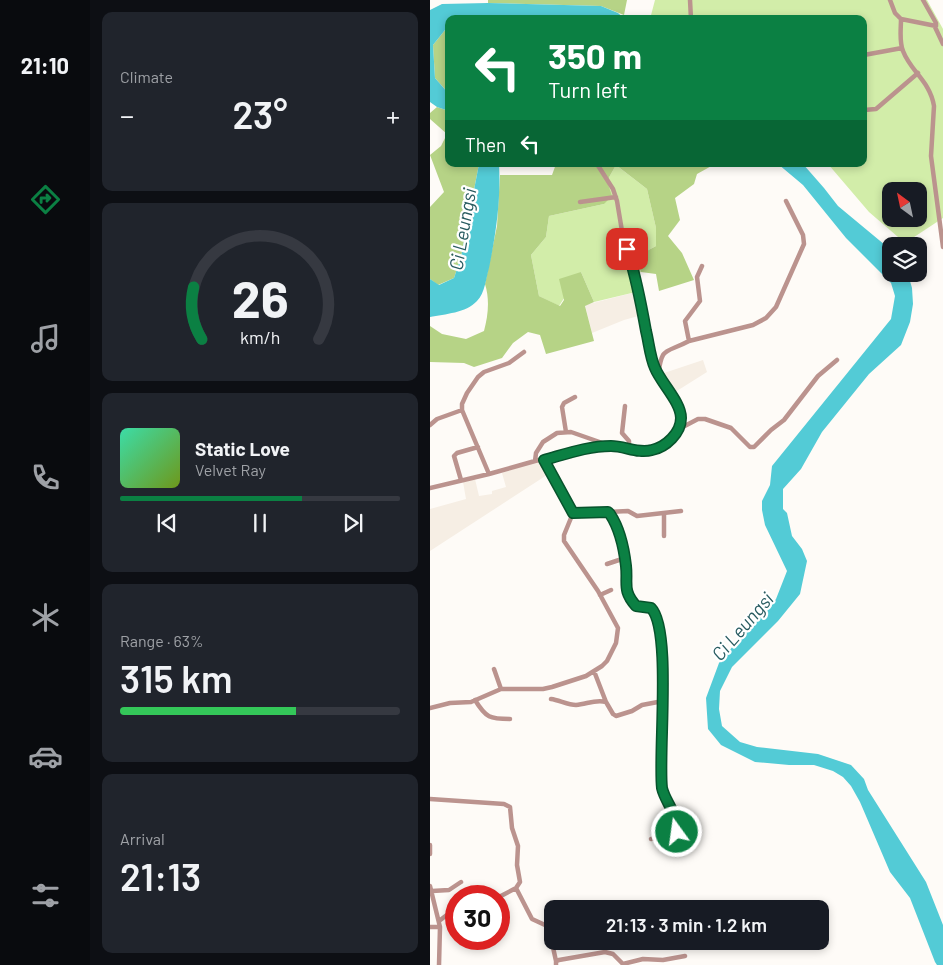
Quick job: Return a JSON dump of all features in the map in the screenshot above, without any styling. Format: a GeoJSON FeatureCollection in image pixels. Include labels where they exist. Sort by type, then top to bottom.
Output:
{"type":"FeatureCollection","features":[{"type":"Feature","properties":{"kind":"street"},"geometry":{"type":"LineString","coordinates":[[690,0],[691,15]]}},
{"type":"Feature","properties":{"kind":"street"},"geometry":{"type":"LineString","coordinates":[[890,0],[895,13],[901,19],[935,27]]}},
{"type":"Feature","properties":{"kind":"street"},"geometry":{"type":"LineString","coordinates":[[923,0],[936,24],[935,27],[943,44]]}},
{"type":"Feature","properties":{"kind":"street"},"geometry":{"type":"LineString","coordinates":[[901,19],[902,48],[930,91],[934,106],[931,156],[943,247]]}},
{"type":"Feature","properties":{"kind":"street"},"geometry":{"type":"LineString","coordinates":[[867,54],[902,48]]}},
{"type":"Feature","properties":{"kind":"street"},"geometry":{"type":"LineString","coordinates":[[867,110],[876,109],[918,73]]}},
{"type":"Feature","properties":{"kind":"street"},"geometry":{"type":"LineString","coordinates":[[599,167],[614,189],[622,231],[635,274],[652,361],[658,376],[680,411],[679,430]]}},
{"type":"Feature","properties":{"kind":"street"},"geometry":{"type":"LineString","coordinates":[[580,202],[616,197]]}},
{"type":"Feature","properties":{"kind":"street"},"geometry":{"type":"LineString","coordinates":[[658,376],[663,354],[689,341],[753,325],[766,318],[776,307],[804,244],[803,235],[786,201]]}},
{"type":"Feature","properties":{"kind":"street"},"geometry":{"type":"LineString","coordinates":[[689,341],[685,320],[700,301],[697,277],[702,266]]}},
{"type":"Feature","properties":{"kind":"street"},"geometry":{"type":"LineString","coordinates":[[489,474],[462,410],[462,404],[478,377],[484,372],[509,363],[524,352]]}},
{"type":"Feature","properties":{"kind":"street"},"geometry":{"type":"LineString","coordinates":[[535,461],[536,453],[546,439],[557,433],[566,432],[611,446],[645,451],[659,448],[679,430],[698,419],[705,419],[731,428],[750,447],[754,447],[768,432],[784,420],[820,374],[837,360]]}},
{"type":"Feature","properties":{"kind":"street"},"geometry":{"type":"LineString","coordinates":[[566,432],[562,407],[564,403],[575,397]]}},
{"type":"Feature","properties":{"kind":"street"},"geometry":{"type":"LineString","coordinates":[[626,406],[622,431],[629,442],[629,449]]}},
{"type":"Feature","properties":{"kind":"street"},"geometry":{"type":"LineString","coordinates":[[430,425],[437,419],[462,410]]}},
{"type":"Feature","properties":{"kind":"street"},"geometry":{"type":"LineString","coordinates":[[430,488],[571,452],[611,446]]}},
{"type":"Feature","properties":{"kind":"street"},"geometry":{"type":"LineString","coordinates":[[461,480],[454,456],[457,452],[478,447]]}},
{"type":"Feature","properties":{"kind":"street"},"geometry":{"type":"LineString","coordinates":[[544,460],[573,513]]}},
{"type":"Feature","properties":{"kind":"street"},"geometry":{"type":"LineString","coordinates":[[573,513],[628,512],[637,516],[682,511]]}},
{"type":"Feature","properties":{"kind":"street"},"geometry":{"type":"LineString","coordinates":[[608,512],[621,540],[627,591],[636,606],[652,610],[657,620],[662,666],[662,790],[673,814],[674,823],[679,835],[651,839]]}},
{"type":"Feature","properties":{"kind":"street"},"geometry":{"type":"LineString","coordinates":[[430,708],[476,700],[501,689],[543,689],[577,680],[602,666],[611,656],[618,632],[616,624],[564,539],[573,513]]}},
{"type":"Feature","properties":{"kind":"street"},"geometry":{"type":"LineString","coordinates":[[664,513],[664,536]]}},
{"type":"Feature","properties":{"kind":"street"},"geometry":{"type":"LineString","coordinates":[[607,564],[624,558]]}},
{"type":"Feature","properties":{"kind":"street"},"geometry":{"type":"LineString","coordinates":[[600,595],[611,590]]}},
{"type":"Feature","properties":{"kind":"street"},"geometry":{"type":"LineString","coordinates":[[494,669],[501,689]]}},
{"type":"Feature","properties":{"kind":"street"},"geometry":{"type":"LineString","coordinates":[[594,671],[606,702],[616,716],[638,706],[663,702]]}},
{"type":"Feature","properties":{"kind":"street"},"geometry":{"type":"LineString","coordinates":[[551,699],[577,705],[598,700],[606,702]]}},
{"type":"Feature","properties":{"kind":"street"},"geometry":{"type":"LineString","coordinates":[[476,700],[483,712],[489,717],[493,719],[510,719]]}},
{"type":"Feature","properties":{"kind":"street"},"geometry":{"type":"LineString","coordinates":[[430,799],[488,802],[509,806],[512,828],[518,846],[517,865],[520,882],[516,888],[510,891]]}},
{"type":"Feature","properties":{"kind":"street"},"geometry":{"type":"LineString","coordinates":[[430,845],[430,854]]}},
{"type":"Feature","properties":{"kind":"street"},"geometry":{"type":"LineString","coordinates":[[439,965],[439,924],[431,889],[449,890],[461,882]]}},
{"type":"Feature","properties":{"kind":"street"},"geometry":{"type":"LineString","coordinates":[[516,888],[532,919],[549,929],[556,963],[580,955],[605,952],[613,954],[623,964],[643,959],[663,960],[685,956]]}},
{"type":"Feature","properties":{"kind":"street"},"geometry":{"type":"LineString","coordinates":[[430,927],[439,924],[445,918]]}},
{"type":"Feature","properties":{"kind":"shaded area"},"geometry":{"type":"Polygon","coordinates":[[[640,291],[642,315],[592,333],[585,305],[640,291]]]}},
{"type":"Feature","properties":{"kind":"shaded area"},"geometry":{"type":"Polygon","coordinates":[[[703,360],[707,372],[672,394],[664,373],[703,360]]]}},
{"type":"Feature","properties":{"kind":"shaded area"},"geometry":{"type":"Polygon","coordinates":[[[537,461],[544,463],[550,473],[430,551],[430,509],[466,499],[463,482],[475,479],[479,496],[492,494],[492,491],[506,487],[502,473],[537,461]]]}},
{"type":"Feature","properties":{"kind":"green space"},"geometry":{"type":"Polygon","coordinates":[[[488,0],[627,0],[624,15],[601,6],[488,3],[488,0]]]}},
{"type":"Feature","properties":{"kind":"green space"},"geometry":{"type":"Polygon","coordinates":[[[655,0],[927,0],[943,29],[943,218],[928,228],[928,182],[882,182],[882,223],[869,212],[831,167],[867,167],[867,15],[651,15],[655,0]]]}},
{"type":"Feature","properties":{"kind":"green space"},"geometry":{"type":"Polygon","coordinates":[[[445,30],[445,89],[435,78],[433,45],[445,30]]]}},
{"type":"Feature","properties":{"kind":"green space"},"geometry":{"type":"Polygon","coordinates":[[[437,107],[445,110],[445,132],[430,119],[430,113],[437,107]]]}},
{"type":"Feature","properties":{"kind":"green space"},"geometry":{"type":"Polygon","coordinates":[[[445,138],[445,167],[478,167],[461,257],[454,278],[438,285],[430,279],[430,207],[444,192],[430,155],[441,146],[445,138]]]}},
{"type":"Feature","properties":{"kind":"green space"},"geometry":{"type":"Polygon","coordinates":[[[555,167],[615,167],[607,181],[612,196],[604,204],[549,216],[546,237],[531,255],[539,296],[560,306],[564,300],[559,279],[581,272],[594,302],[585,306],[594,341],[546,354],[540,335],[528,332],[513,343],[502,358],[474,367],[464,363],[430,362],[430,326],[442,334],[466,339],[484,331],[488,308],[485,284],[497,226],[500,175],[552,175],[555,167]]]}},
{"type":"Feature","properties":{"kind":"green space"},"geometry":{"type":"Polygon","coordinates":[[[615,167],[619,167],[647,189],[656,228],[656,246],[643,253],[638,264],[641,272],[637,275],[640,291],[594,302],[581,272],[559,306],[539,296],[531,255],[546,237],[549,216],[604,204],[607,181],[615,167]]]}},
{"type":"Feature","properties":{"kind":"green space"},"geometry":{"type":"Polygon","coordinates":[[[619,167],[710,167],[697,174],[694,184],[675,198],[680,220],[668,236],[682,253],[694,280],[659,291],[656,274],[641,272],[638,264],[643,253],[656,246],[656,228],[647,189],[619,167]]]}},
{"type":"Feature","properties":{"kind":"green space"},"geometry":{"type":"Polygon","coordinates":[[[888,228],[928,228],[914,237],[898,237],[888,228]]]}},
{"type":"Feature","properties":{"kind":"water"},"geometry":{"type":"Polygon","coordinates":[[[488,3],[601,6],[620,15],[445,15],[445,30],[433,45],[435,78],[445,89],[445,110],[430,102],[430,10],[442,4],[488,3]]]}},
{"type":"Feature","properties":{"kind":"water"},"geometry":{"type":"Polygon","coordinates":[[[478,167],[499,167],[497,216],[492,255],[484,290],[480,298],[467,308],[430,317],[430,279],[439,285],[454,278],[461,257],[478,167]]]}},
{"type":"Feature","properties":{"kind":"water"},"geometry":{"type":"Polygon","coordinates":[[[782,167],[806,167],[838,206],[882,243],[882,274],[846,238],[803,185],[782,167]]]}},
{"type":"Feature","properties":{"kind":"water"},"geometry":{"type":"Polygon","coordinates":[[[910,282],[912,288],[913,304],[910,322],[901,345],[869,374],[822,432],[801,469],[783,489],[783,509],[787,513],[792,536],[802,549],[807,561],[800,594],[778,621],[732,667],[720,691],[719,709],[722,726],[740,742],[757,747],[818,754],[851,765],[864,779],[868,790],[926,882],[943,925],[943,965],[937,965],[935,962],[910,898],[890,872],[860,802],[851,786],[843,777],[833,771],[814,765],[755,762],[721,745],[708,729],[706,698],[719,663],[748,628],[768,610],[776,599],[787,571],[765,525],[762,510],[762,501],[770,485],[772,466],[891,319],[895,296],[891,283],[910,282]]]}},
{"type":"Feature","properties":{"kind":"route"},"geometry":{"type":"LineString","coordinates":[[627,249],[635,274],[652,361],[658,376],[680,411],[681,422],[679,430],[675,436],[659,448],[652,450],[640,451],[611,446],[571,452],[544,460],[573,513],[608,512],[610,514],[621,540],[626,564],[625,588],[636,606],[651,608],[654,612],[658,625],[662,666],[662,790],[671,807],[677,832]]}},
{"type":"Feature","properties":{"kind":"water label","name":"Ci Leungsi"},"geometry":{"type":"Point","coordinates":[462,229]}},
{"type":"Feature","properties":{"kind":"water label","name":"Ci Leungsi"},"geometry":{"type":"Point","coordinates":[742,626]}}]}
